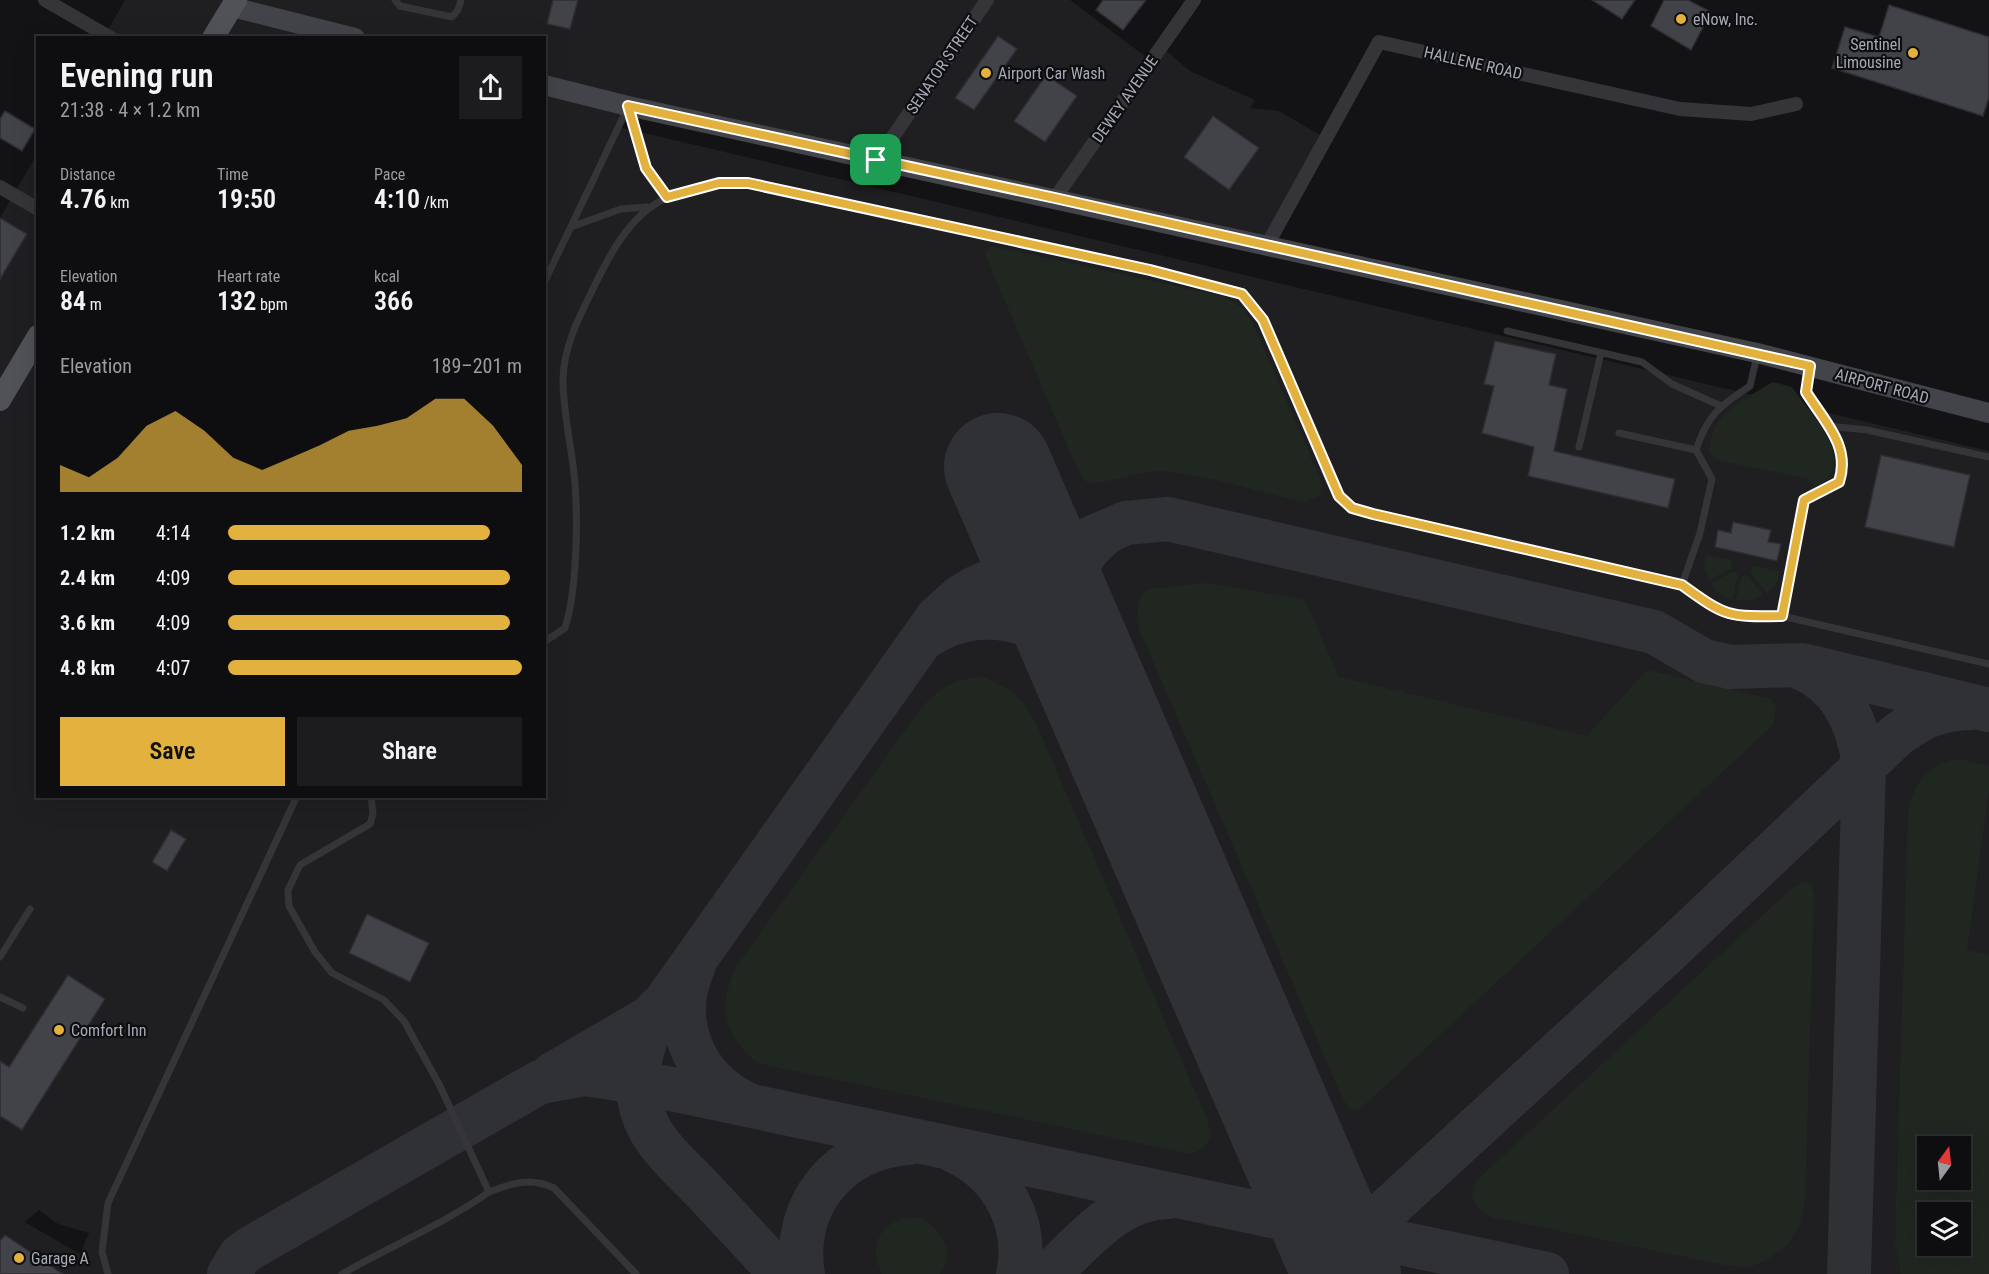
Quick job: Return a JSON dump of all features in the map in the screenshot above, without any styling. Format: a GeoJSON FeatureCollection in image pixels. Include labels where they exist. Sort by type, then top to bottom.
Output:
{"type":"FeatureCollection","features":[{"type":"Feature","properties":{"kind":"main road"},"geometry":{"type":"LineString","coordinates":[[214,36],[234,3],[348,36]]}},
{"type":"Feature","properties":{"kind":"main road","name":"AIRPORT ROAD"},"geometry":{"type":"LineString","coordinates":[[546,86],[628,106],[1055,198],[1266,247],[1757,353],[1989,413]]}},
{"type":"Feature","properties":{"kind":"main road"},"geometry":{"type":"LineString","coordinates":[[1,396],[36,339]]}},
{"type":"Feature","properties":{"kind":"street"},"geometry":{"type":"LineString","coordinates":[[45,0],[108,36]]}},
{"type":"Feature","properties":{"kind":"street","name":"SENATOR STREET"},"geometry":{"type":"LineString","coordinates":[[876,160],[987,0]]}},
{"type":"Feature","properties":{"kind":"street","name":"DEWEY AVENUE"},"geometry":{"type":"LineString","coordinates":[[1055,198],[1194,0]]}},
{"type":"Feature","properties":{"kind":"street","name":"HALLENE ROAD"},"geometry":{"type":"LineString","coordinates":[[1266,247],[1379,42],[1680,109],[1751,114],[1796,104]]}},
{"type":"Feature","properties":{"kind":"street"},"geometry":{"type":"LineString","coordinates":[[0,187],[36,208]]}},
{"type":"Feature","properties":{"kind":"lane"},"geometry":{"type":"LineString","coordinates":[[395,0],[400,6],[452,17],[458,10],[461,0]]}},
{"type":"Feature","properties":{"kind":"lane"},"geometry":{"type":"LineString","coordinates":[[628,106],[646,168],[667,197]]}},
{"type":"Feature","properties":{"kind":"lane"},"geometry":{"type":"LineString","coordinates":[[546,280],[628,106]]}},
{"type":"Feature","properties":{"kind":"lane"},"geometry":{"type":"LineString","coordinates":[[546,641],[565,628],[572,600],[576,496],[564,408],[563,379],[567,350],[577,322],[618,242],[635,219],[649,207],[667,197],[719,183],[748,183],[1233,289],[1245,297],[1263,320],[1333,485],[1339,496],[1352,508],[1682,585],[1703,600],[1733,616],[1782,616],[1989,664]]}},
{"type":"Feature","properties":{"kind":"lane"},"geometry":{"type":"LineString","coordinates":[[571,227],[621,209],[649,207]]}},
{"type":"Feature","properties":{"kind":"lane"},"geometry":{"type":"LineString","coordinates":[[1507,331],[1642,362],[1671,384],[1721,406]]}},
{"type":"Feature","properties":{"kind":"lane"},"geometry":{"type":"LineString","coordinates":[[1579,447],[1601,353]]}},
{"type":"Feature","properties":{"kind":"lane"},"geometry":{"type":"LineString","coordinates":[[1696,450],[1707,420],[1721,406],[1750,386],[1757,353]]}},
{"type":"Feature","properties":{"kind":"lane"},"geometry":{"type":"LineString","coordinates":[[1782,616],[1804,500],[1839,482],[1844,466],[1842,450],[1806,392],[1810,366]]}},
{"type":"Feature","properties":{"kind":"lane"},"geometry":{"type":"LineString","coordinates":[[1828,426],[1867,430],[1989,457]]}},
{"type":"Feature","properties":{"kind":"lane"},"geometry":{"type":"LineString","coordinates":[[1619,433],[1696,450],[1712,479],[1700,533],[1682,585]]}},
{"type":"Feature","properties":{"kind":"lane"},"geometry":{"type":"LineString","coordinates":[[108,1274],[102,1252],[108,1203],[296,798]]}},
{"type":"Feature","properties":{"kind":"lane"},"geometry":{"type":"LineString","coordinates":[[371,798],[373,814],[370,824],[312,856],[295,872],[288,890],[289,906],[309,943],[333,972],[384,1000],[404,1021],[439,1084],[489,1192]]}},
{"type":"Feature","properties":{"kind":"lane"},"geometry":{"type":"LineString","coordinates":[[0,957],[30,909]]}},
{"type":"Feature","properties":{"kind":"lane"},"geometry":{"type":"LineString","coordinates":[[0,997],[22,1008]]}},
{"type":"Feature","properties":{"kind":"lane"},"geometry":{"type":"LineString","coordinates":[[342,1274],[392,1245],[462,1210],[489,1192],[525,1181],[543,1183],[554,1188],[636,1274]]}},
{"type":"Feature","properties":{"kind":"shaded area"},"geometry":{"type":"Polygon","coordinates":[[[125,0],[1070,0],[1154,63],[1164,49],[1190,71],[1255,100],[1250,108],[1279,111],[1327,139],[1268,249],[629,106],[619,127],[1989,451],[1989,1274],[0,1274],[0,218],[36,156],[36,798],[546,798],[546,36],[105,36],[125,0]],[[39,1210],[25,1222],[80,1254],[89,1233],[56,1223],[39,1210]]]}},
{"type":"Feature","properties":{"kind":"shaded area"},"geometry":{"type":"Polygon","coordinates":[[[992,246],[1222,296],[1244,309],[1254,326],[1319,476],[1322,487],[1319,496],[1308,501],[1300,501],[1175,472],[1158,471],[1100,482],[1085,481],[1077,468],[986,257],[986,251],[992,246]]]}},
{"type":"Feature","properties":{"kind":"shaded area"},"geometry":{"type":"Polygon","coordinates":[[[1773,382],[1792,387],[1828,438],[1834,466],[1828,478],[1815,487],[1807,478],[1716,460],[1710,453],[1711,440],[1721,418],[1740,402],[1773,382]]]}},
{"type":"Feature","properties":{"kind":"shaded area"},"geometry":{"type":"Polygon","coordinates":[[[1706,555],[1731,560],[1732,568],[1709,580],[1704,568],[1706,555]]]}},
{"type":"Feature","properties":{"kind":"shaded area"},"geometry":{"type":"Polygon","coordinates":[[[1754,566],[1780,572],[1776,584],[1767,593],[1750,573],[1754,566]]]}},
{"type":"Feature","properties":{"kind":"shaded area"},"geometry":{"type":"Polygon","coordinates":[[[1734,571],[1738,574],[1732,600],[1717,592],[1711,583],[1734,571]]]}},
{"type":"Feature","properties":{"kind":"shaded area"},"geometry":{"type":"Polygon","coordinates":[[[1747,575],[1763,595],[1748,601],[1736,600],[1742,576],[1747,575]]]}},
{"type":"Feature","properties":{"kind":"shaded area"},"geometry":{"type":"Polygon","coordinates":[[[1207,583],[1305,600],[1339,677],[1587,736],[1647,670],[1771,699],[1776,707],[1773,725],[1370,1100],[1359,1109],[1349,1109],[1139,629],[1138,606],[1145,592],[1150,589],[1207,583]]]}},
{"type":"Feature","properties":{"kind":"shaded area"},"geometry":{"type":"Polygon","coordinates":[[[982,677],[1010,690],[1028,709],[1038,728],[1207,1119],[1211,1136],[1204,1148],[1191,1154],[757,1063],[730,1031],[725,1008],[726,996],[736,967],[918,712],[939,691],[953,683],[982,677]]]}},
{"type":"Feature","properties":{"kind":"shaded area"},"geometry":{"type":"Polygon","coordinates":[[[1959,759],[1989,766],[1989,789],[1967,950],[1989,955],[1989,1274],[1901,1274],[1895,1245],[1908,814],[1918,785],[1923,777],[1938,765],[1959,759]]]}},
{"type":"Feature","properties":{"kind":"shaded area"},"geometry":{"type":"Polygon","coordinates":[[[1803,882],[1811,885],[1814,895],[1805,1202],[1800,1225],[1788,1244],[1769,1259],[1749,1267],[1725,1265],[1492,1217],[1478,1209],[1472,1197],[1476,1181],[1790,890],[1803,882]]]}},
{"type":"Feature","properties":{"kind":"shaded area"},"geometry":{"type":"Polygon","coordinates":[[[916,1217],[932,1226],[943,1240],[947,1256],[940,1274],[882,1274],[876,1252],[881,1235],[894,1222],[916,1217]]]}},
{"type":"Feature","properties":{"kind":"building"},"geometry":{"type":"Polygon","coordinates":[[[553,0],[578,0],[570,29],[547,24],[553,0]]]}},
{"type":"Feature","properties":{"kind":"building"},"geometry":{"type":"Polygon","coordinates":[[[1103,0],[1146,0],[1123,30],[1096,10],[1103,0]]]}},
{"type":"Feature","properties":{"kind":"building"},"geometry":{"type":"Polygon","coordinates":[[[1592,0],[1635,0],[1622,19],[1592,0]]]}},
{"type":"Feature","properties":{"kind":"building","name":"eNow, Inc."},"geometry":{"type":"Polygon","coordinates":[[[1664,0],[1688,0],[1711,12],[1691,50],[1651,26],[1664,0]]]}},
{"type":"Feature","properties":{"kind":"building","name":"Sentinel Limousine"},"geometry":{"type":"Polygon","coordinates":[[[1889,5],[1989,37],[1989,97],[1983,116],[1832,68],[1845,27],[1879,37],[1889,5]]]}},
{"type":"Feature","properties":{"kind":"building","name":"Airport Car Wash"},"geometry":{"type":"Polygon","coordinates":[[[998,36],[1017,49],[974,110],[955,98],[998,36]]]}},
{"type":"Feature","properties":{"kind":"building"},"geometry":{"type":"Polygon","coordinates":[[[1046,75],[1077,96],[1045,142],[1014,121],[1046,75]]]}},
{"type":"Feature","properties":{"kind":"building"},"geometry":{"type":"Polygon","coordinates":[[[5,111],[35,129],[22,151],[0,138],[0,119],[5,111]]]}},
{"type":"Feature","properties":{"kind":"building"},"geometry":{"type":"Polygon","coordinates":[[[1213,116],[1259,148],[1229,190],[1184,157],[1213,116]]]}},
{"type":"Feature","properties":{"kind":"building"},"geometry":{"type":"Polygon","coordinates":[[[0,218],[27,234],[0,279],[0,218]]]}},
{"type":"Feature","properties":{"kind":"building"},"geometry":{"type":"Polygon","coordinates":[[[1495,341],[1556,354],[1549,385],[1567,389],[1554,451],[1675,479],[1668,508],[1528,476],[1534,447],[1482,433],[1494,386],[1484,384],[1495,341]]]}},
{"type":"Feature","properties":{"kind":"building"},"geometry":{"type":"Polygon","coordinates":[[[1881,455],[1970,475],[1954,547],[1865,527],[1881,455]]]}},
{"type":"Feature","properties":{"kind":"building"},"geometry":{"type":"Polygon","coordinates":[[[1733,522],[1771,530],[1768,542],[1781,544],[1777,561],[1715,547],[1718,530],[1731,533],[1733,522]]]}},
{"type":"Feature","properties":{"kind":"building"},"geometry":{"type":"Polygon","coordinates":[[[171,830],[186,839],[167,871],[152,862],[171,830]]]}},
{"type":"Feature","properties":{"kind":"building"},"geometry":{"type":"Polygon","coordinates":[[[367,914],[429,943],[410,982],[349,953],[367,914]]]}},
{"type":"Feature","properties":{"kind":"building","name":"Comfort Inn"},"geometry":{"type":"Polygon","coordinates":[[[68,975],[105,999],[22,1130],[0,1116],[0,1061],[9,1067],[68,975]]]}},
{"type":"Feature","properties":{"kind":"building","name":"Garage A"},"geometry":{"type":"Polygon","coordinates":[[[5,1235],[63,1274],[0,1274],[0,1241],[5,1235]]]}},
{"type":"Feature","properties":{"kind":"taxiway"},"geometry":{"type":"LineString","coordinates":[[781,1274],[672,1159],[656,1139],[641,1106],[638,1089],[641,1054],[663,1005],[937,618],[959,598],[975,588],[1126,523],[1168,519],[1654,632],[1704,661],[1730,667],[1802,665],[1989,710]]}},
{"type":"Feature","properties":{"kind":"taxiway"},"geometry":{"type":"LineString","coordinates":[[1070,635],[1069,605],[1073,578],[1085,554],[1106,533]]}},
{"type":"Feature","properties":{"kind":"taxiway"},"geometry":{"type":"LineString","coordinates":[[929,635],[959,622],[974,619],[1007,619],[1038,629],[1084,666]]}},
{"type":"Feature","properties":{"kind":"taxiway"},"geometry":{"type":"LineString","coordinates":[[1801,668],[1815,675],[1827,685],[1846,708],[1858,737],[1864,767],[1849,1274]]}},
{"type":"Feature","properties":{"kind":"taxiway"},"geometry":{"type":"LineString","coordinates":[[1317,1274],[1671,949],[1898,734],[1932,715],[1971,708]]}},
{"type":"Feature","properties":{"kind":"taxiway"},"geometry":{"type":"LineString","coordinates":[[693,968],[686,988],[684,1008],[691,1046],[712,1079],[745,1103]]}},
{"type":"Feature","properties":{"kind":"taxiway"},"geometry":{"type":"LineString","coordinates":[[553,1074],[649,1018],[661,1006]]}},
{"type":"Feature","properties":{"kind":"taxiway"},"geometry":{"type":"LineString","coordinates":[[229,1274],[240,1256],[249,1249],[540,1082],[585,1074],[638,1082],[1547,1274]]}},
{"type":"Feature","properties":{"kind":"taxiway"},"geometry":{"type":"LineString","coordinates":[[803,1274],[801,1249],[805,1225],[813,1203],[826,1184],[842,1168],[862,1155],[884,1147],[909,1143]]}},
{"type":"Feature","properties":{"kind":"taxiway"},"geometry":{"type":"LineString","coordinates":[[956,1152],[987,1173],[1008,1202],[1019,1237],[1018,1274]]}},
{"type":"Feature","properties":{"kind":"taxiway"},"geometry":{"type":"LineString","coordinates":[[1049,1274],[1089,1235],[1118,1213],[1134,1204],[1169,1197]]}},
{"type":"Feature","properties":{"kind":"runway"},"geometry":{"type":"LineString","coordinates":[[998,467],[1347,1274]]}},
{"type":"Feature","properties":{"kind":"place","name":"eNow, Inc."},"geometry":{"type":"Point","coordinates":[1681,19]}},
{"type":"Feature","properties":{"kind":"place","name":"Sentinel Limousine"},"geometry":{"type":"Point","coordinates":[1913,53]}},
{"type":"Feature","properties":{"kind":"place","name":"Airport Car Wash"},"geometry":{"type":"Point","coordinates":[986,73]}},
{"type":"Feature","properties":{"kind":"place","name":"Comfort Inn"},"geometry":{"type":"Point","coordinates":[59,1030]}},
{"type":"Feature","properties":{"kind":"place","name":"Garage A"},"geometry":{"type":"Point","coordinates":[19,1258]}},
{"type":"Feature","properties":{"kind":"route"},"geometry":{"type":"LineString","coordinates":[[628,106],[876,160],[1810,366],[1806,392],[1842,450],[1844,466],[1839,482],[1804,500],[1782,616],[1743,618],[1725,614],[1682,585],[1352,508],[1339,496],[1333,485],[1263,320],[1245,297],[1233,289],[748,183],[719,183],[696,187],[667,197],[646,168],[628,106]]}}]}
